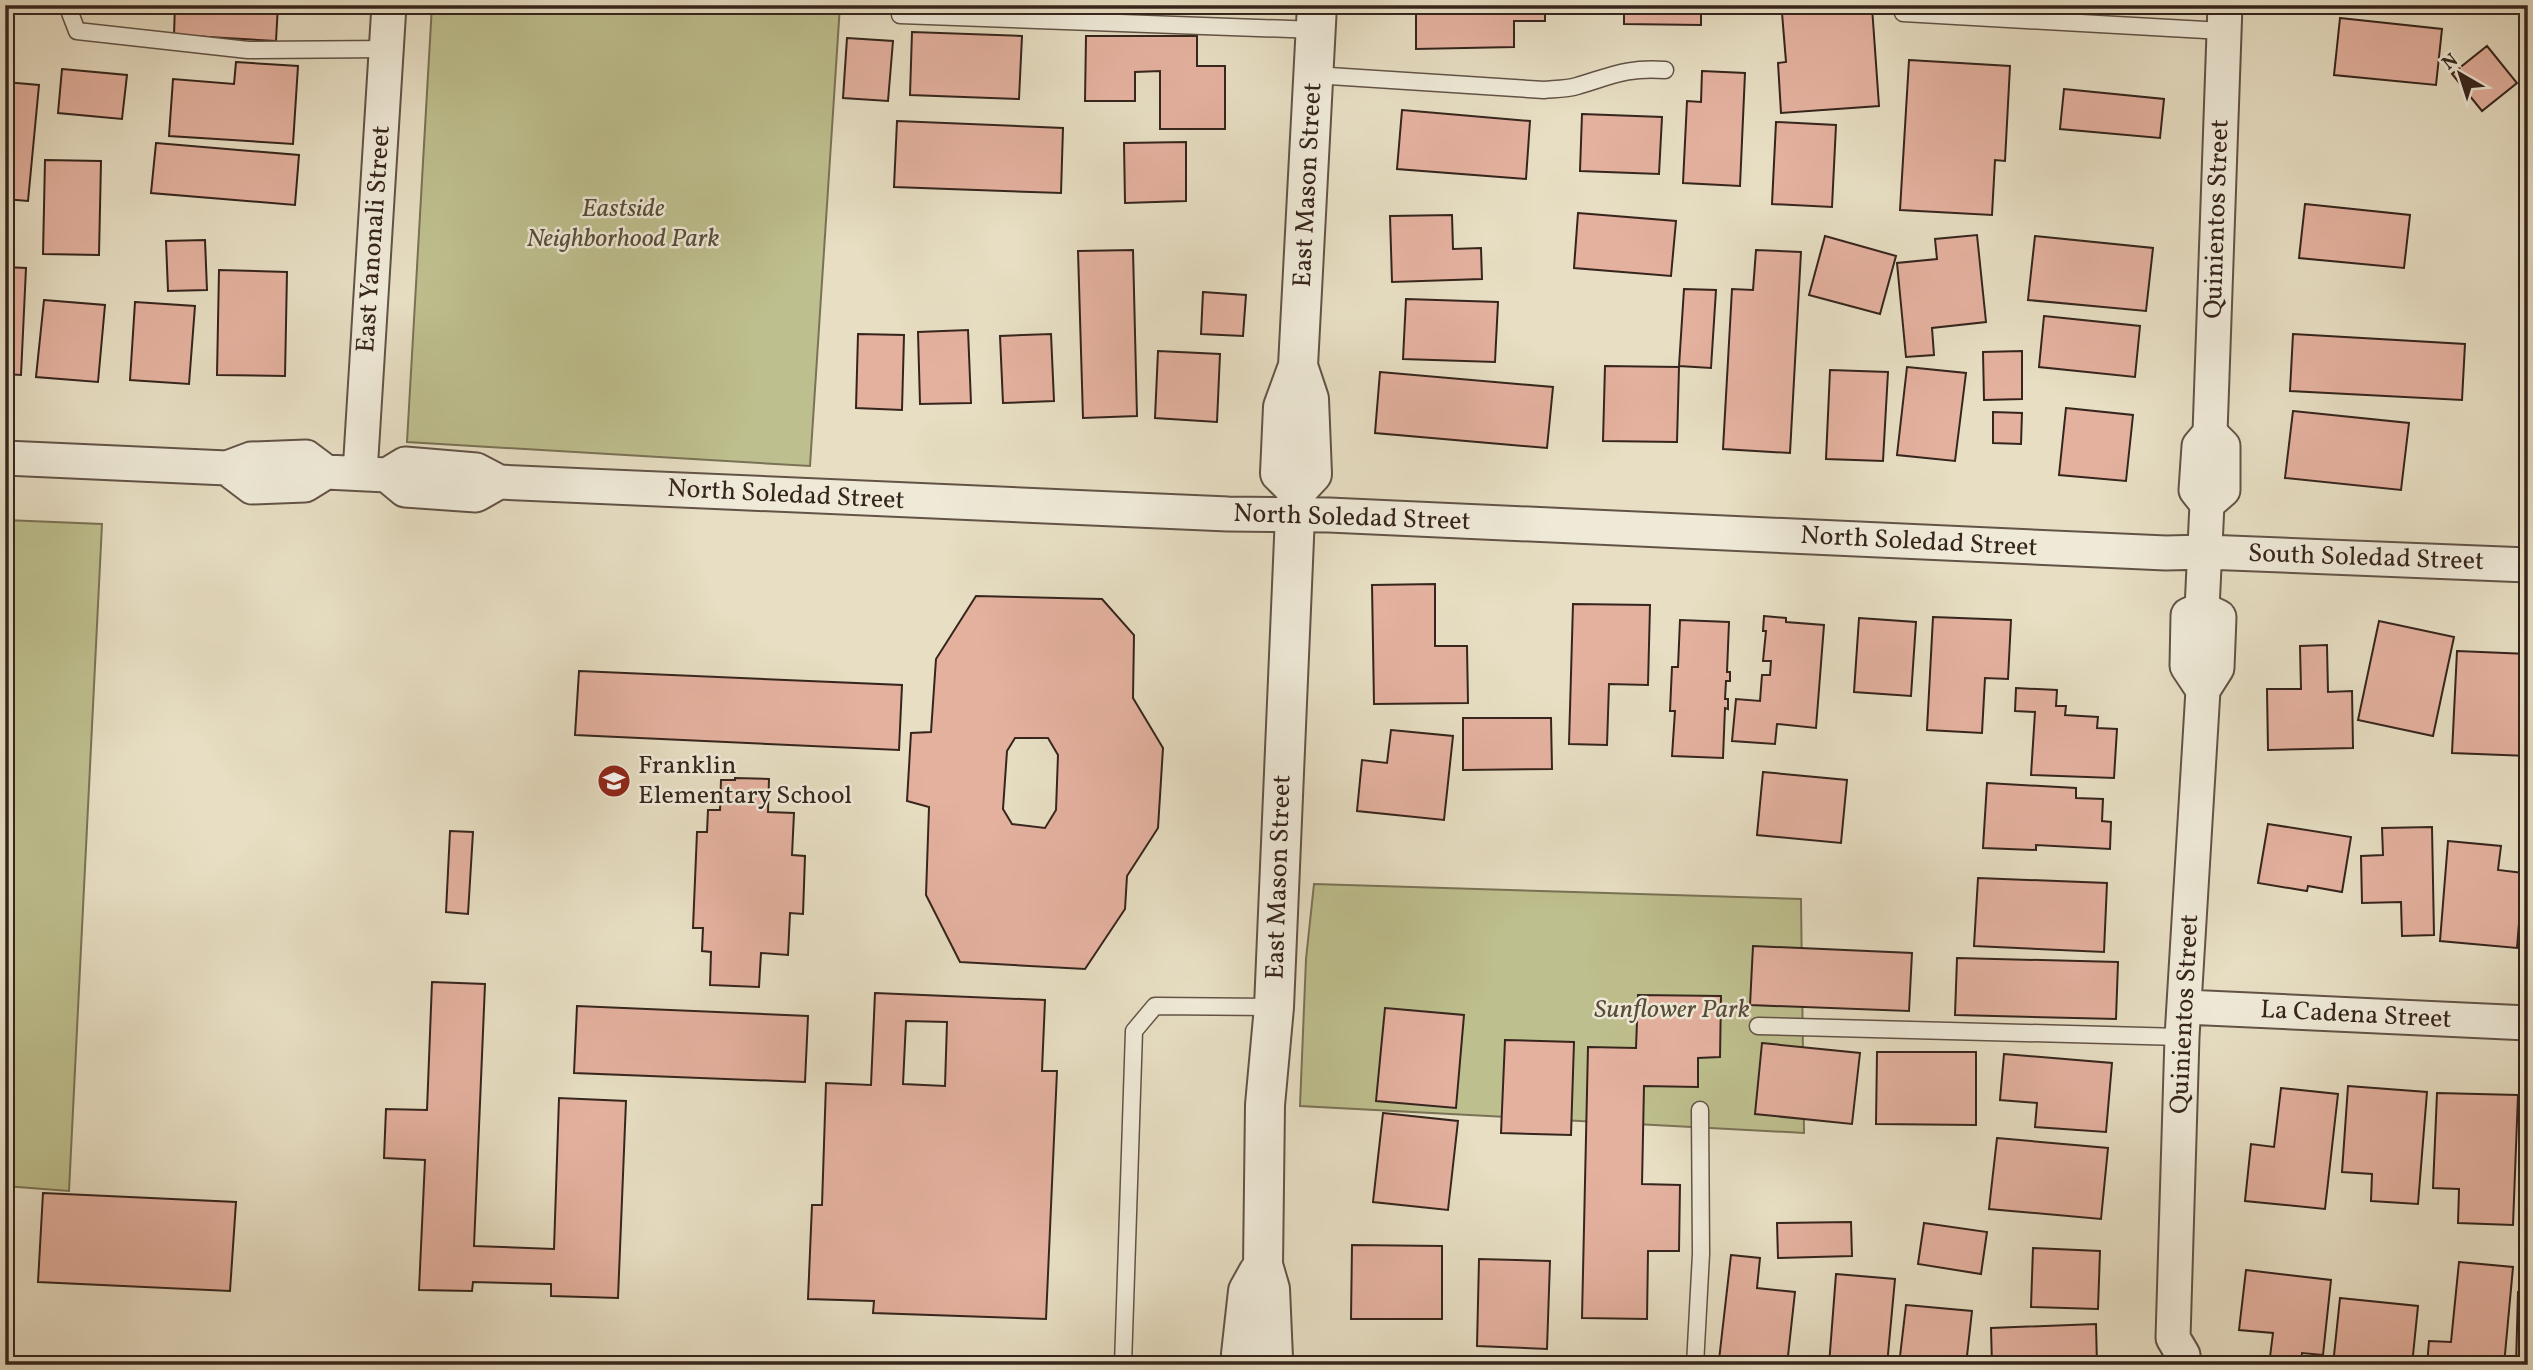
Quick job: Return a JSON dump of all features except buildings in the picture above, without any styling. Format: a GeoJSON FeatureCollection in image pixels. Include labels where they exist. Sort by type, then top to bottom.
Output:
{"type":"FeatureCollection","features":[{"type":"Feature","properties":{"kind":"street","name":"East Yanonali Street"},"geometry":{"type":"LineString","coordinates":[[373,474],[389,5]]}},
{"type":"Feature","properties":{"kind":"street","name":"East Mason Street"},"geometry":{"type":"LineString","coordinates":[[1269,1365],[1273,1357],[1270,1289],[1263,1265],[1265,1105],[1275,1007],[1296,502],[1312,474],[1309,399],[1298,366],[1317,18]]}},
{"type":"Feature","properties":{"kind":"street","name":"Quinientos Street"},"geometry":{"type":"LineString","coordinates":[[2172,1356],[2184,1022],[2203,690],[2217,668],[2219,617],[2203,609],[2207,504],[2223,490],[2223,446],[2210,433],[2224,18]]}},
{"type":"Feature","properties":{"kind":"street","name":"North Soledad Street"},"geometry":{"type":"LineString","coordinates":[[5,458],[227,468],[252,487],[305,485],[326,472],[373,474],[405,489],[476,495],[499,482],[1228,514],[1296,502],[2166,553],[2205,551]]}},
{"type":"Feature","properties":{"kind":"street","name":"South Soledad Street"},"geometry":{"type":"LineString","coordinates":[[2205,551],[2528,565]]}},
{"type":"Feature","properties":{"kind":"street","name":"La Cadena Street"},"geometry":{"type":"LineString","coordinates":[[2184,1022],[2528,1023]]}},
{"type":"Feature","properties":{"kind":"street","name":"East Mason Street"},"geometry":{"type":"LineString","coordinates":[[1250,1365],[1241,1354],[1248,1291],[1263,1265]]}},
{"type":"Feature","properties":{"kind":"lane"},"geometry":{"type":"LineString","coordinates":[[67,5],[77,31],[248,50],[388,50]]}},
{"type":"Feature","properties":{"kind":"lane"},"geometry":{"type":"LineString","coordinates":[[1903,13],[2224,18]]}},
{"type":"Feature","properties":{"kind":"lane"},"geometry":{"type":"LineString","coordinates":[[900,15],[1317,18]]}},
{"type":"Feature","properties":{"kind":"lane"},"geometry":{"type":"LineString","coordinates":[[1314,75],[1544,90],[1575,87],[1632,70],[1665,71]]}},
{"type":"Feature","properties":{"kind":"lane"},"geometry":{"type":"LineString","coordinates":[[1123,1365],[1134,1031],[1155,1006],[1275,1007]]}},
{"type":"Feature","properties":{"kind":"lane"},"geometry":{"type":"LineString","coordinates":[[1758,1026],[2184,1022]]}},
{"type":"Feature","properties":{"kind":"lane"},"geometry":{"type":"LineString","coordinates":[[1695,1365],[1701,1254],[1700,1110]]}},
{"type":"Feature","properties":{"kind":"green space","name":"Eastside Neighborhood Park"},"geometry":{"type":"Polygon","coordinates":[[[432,5],[840,5],[810,466],[407,442],[432,5]]]}},
{"type":"Feature","properties":{"kind":"green space"},"geometry":{"type":"Polygon","coordinates":[[[5,520],[102,524],[69,1191],[5,1186],[5,520]]]}},
{"type":"Feature","properties":{"kind":"green space","name":"Sunflower Park"},"geometry":{"type":"Polygon","coordinates":[[[1314,884],[1801,899],[1804,1133],[1300,1106],[1306,959],[1314,884]]]}},
{"type":"Feature","properties":{"kind":"place","name":"Franklin Elementary School"},"geometry":{"type":"Point","coordinates":[614,781]}}]}
